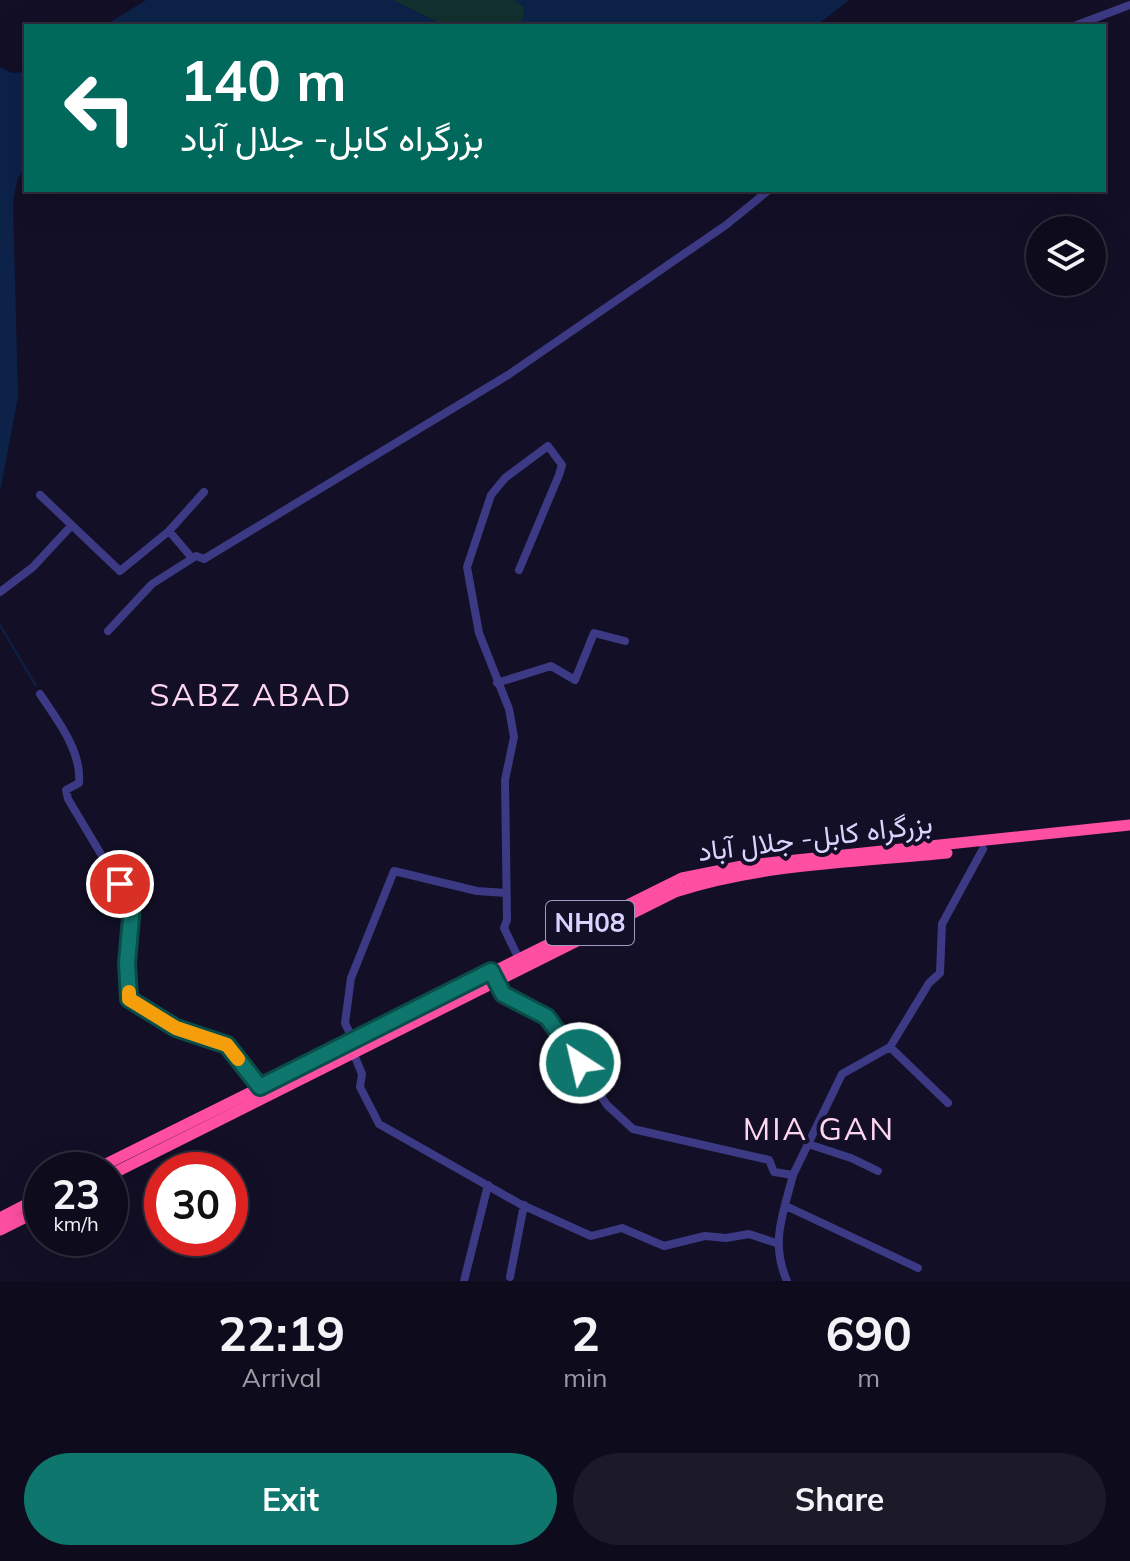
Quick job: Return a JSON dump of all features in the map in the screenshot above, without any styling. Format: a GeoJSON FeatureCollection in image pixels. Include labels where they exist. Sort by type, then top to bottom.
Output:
{"type":"FeatureCollection","features":[{"type":"Feature","properties":{"kind":"highway","name":"بزرگراه کابل- جلال آباد"},"geometry":{"type":"LineString","coordinates":[[493,975],[518,957],[682,878],[747,865],[1130,825]]}},
{"type":"Feature","properties":{"kind":"highway","name":"بزرگراه کابل- جلال آباد"},"geometry":{"type":"LineString","coordinates":[[128,1165],[493,975],[646,905],[714,880],[1130,833]]}},
{"type":"Feature","properties":{"kind":"highway","name":"بزرگراه کابل- جلال آباد"},"geometry":{"type":"LineString","coordinates":[[128,1153],[260,1087],[353,1046]]}},
{"type":"Feature","properties":{"kind":"highway"},"geometry":{"type":"LineString","coordinates":[[0,1218],[24,1205]]}},
{"type":"Feature","properties":{"kind":"highway"},"geometry":{"type":"LineString","coordinates":[[0,1230],[24,1218]]}},
{"type":"Feature","properties":{"kind":"street"},"geometry":{"type":"LineString","coordinates":[[1079,24],[1130,5]]}},
{"type":"Feature","properties":{"kind":"street"},"geometry":{"type":"LineString","coordinates":[[169,531],[194,557],[204,559],[508,375],[726,225],[767,192]]}},
{"type":"Feature","properties":{"kind":"street"},"geometry":{"type":"LineString","coordinates":[[518,957],[504,928],[505,780],[514,737],[509,709],[479,633],[467,567],[491,495],[505,478],[548,446],[562,465],[519,570]]}},
{"type":"Feature","properties":{"kind":"street"},"geometry":{"type":"LineString","coordinates":[[40,495],[120,571],[169,531],[204,492]]}},
{"type":"Feature","properties":{"kind":"street"},"geometry":{"type":"LineString","coordinates":[[0,592],[33,567],[71,526]]}},
{"type":"Feature","properties":{"kind":"street"},"geometry":{"type":"LineString","coordinates":[[108,631],[152,584],[194,557]]}},
{"type":"Feature","properties":{"kind":"street"},"geometry":{"type":"LineString","coordinates":[[497,683],[551,666],[575,680],[594,633],[625,641]]}},
{"type":"Feature","properties":{"kind":"street"},"geometry":{"type":"LineString","coordinates":[[40,694],[63,729],[80,768],[79,783],[66,790],[68,799],[132,906],[127,963],[129,999],[176,1028],[227,1045],[260,1087]]}},
{"type":"Feature","properties":{"kind":"street"},"geometry":{"type":"LineString","coordinates":[[787,1281],[778,1260],[776,1243],[793,1175],[842,1074],[890,1047],[929,983],[940,973],[942,924],[983,849]]}},
{"type":"Feature","properties":{"kind":"street"},"geometry":{"type":"LineString","coordinates":[[506,893],[477,891],[394,871],[383,906],[351,978],[345,1023],[362,1074],[360,1087],[379,1124],[437,1160],[591,1236],[622,1228],[664,1246],[705,1236],[726,1238],[749,1234],[776,1243]]}},
{"type":"Feature","properties":{"kind":"street"},"geometry":{"type":"LineString","coordinates":[[493,975],[503,994],[547,1017],[607,1105],[633,1129],[769,1160],[774,1172],[793,1175]]}},
{"type":"Feature","properties":{"kind":"street"},"geometry":{"type":"LineString","coordinates":[[890,1047],[948,1103]]}},
{"type":"Feature","properties":{"kind":"street"},"geometry":{"type":"LineString","coordinates":[[808,1144],[878,1171]]}},
{"type":"Feature","properties":{"kind":"street"},"geometry":{"type":"LineString","coordinates":[[464,1281],[488,1185]]}},
{"type":"Feature","properties":{"kind":"street"},"geometry":{"type":"LineString","coordinates":[[510,1277],[524,1205]]}},
{"type":"Feature","properties":{"kind":"street"},"geometry":{"type":"LineString","coordinates":[[786,1206],[918,1268]]}},
{"type":"Feature","properties":{"kind":"green space"},"geometry":{"type":"Polygon","coordinates":[[[392,0],[515,0],[525,8],[521,24],[441,24],[392,0]]]}},
{"type":"Feature","properties":{"kind":"water"},"geometry":{"type":"Polygon","coordinates":[[[146,0],[392,0],[441,24],[107,24],[146,0]]]}},
{"type":"Feature","properties":{"kind":"water"},"geometry":{"type":"Polygon","coordinates":[[[515,0],[849,0],[819,24],[521,24],[525,8],[515,0]]]}},
{"type":"Feature","properties":{"kind":"water"},"geometry":{"type":"Polygon","coordinates":[[[0,67],[12,73],[24,72],[24,169],[17,180],[13,204],[18,397],[0,492],[0,67]]]}},
{"type":"Feature","properties":{"kind":"waterway"},"geometry":{"type":"LineString","coordinates":[[0,625],[36,686]]}},
{"type":"Feature","properties":{"kind":"slow traffic"},"geometry":{"type":"LineString","coordinates":[[129,992],[129,999],[176,1028],[227,1045],[238,1059]]}},
{"type":"Feature","properties":{"kind":"district","name":"SABZ ABAD"},"geometry":{"type":"Point","coordinates":[251,695]}},
{"type":"Feature","properties":{"kind":"district","name":"MIA GAN"},"geometry":{"type":"Point","coordinates":[819,1129]}},
{"type":"Feature","properties":{"kind":"route"},"geometry":{"type":"LineString","coordinates":[[120,884],[132,906],[127,963],[129,999],[176,1028],[227,1045],[260,1087],[491,971],[503,994],[547,1017],[580,1063]]}}]}
